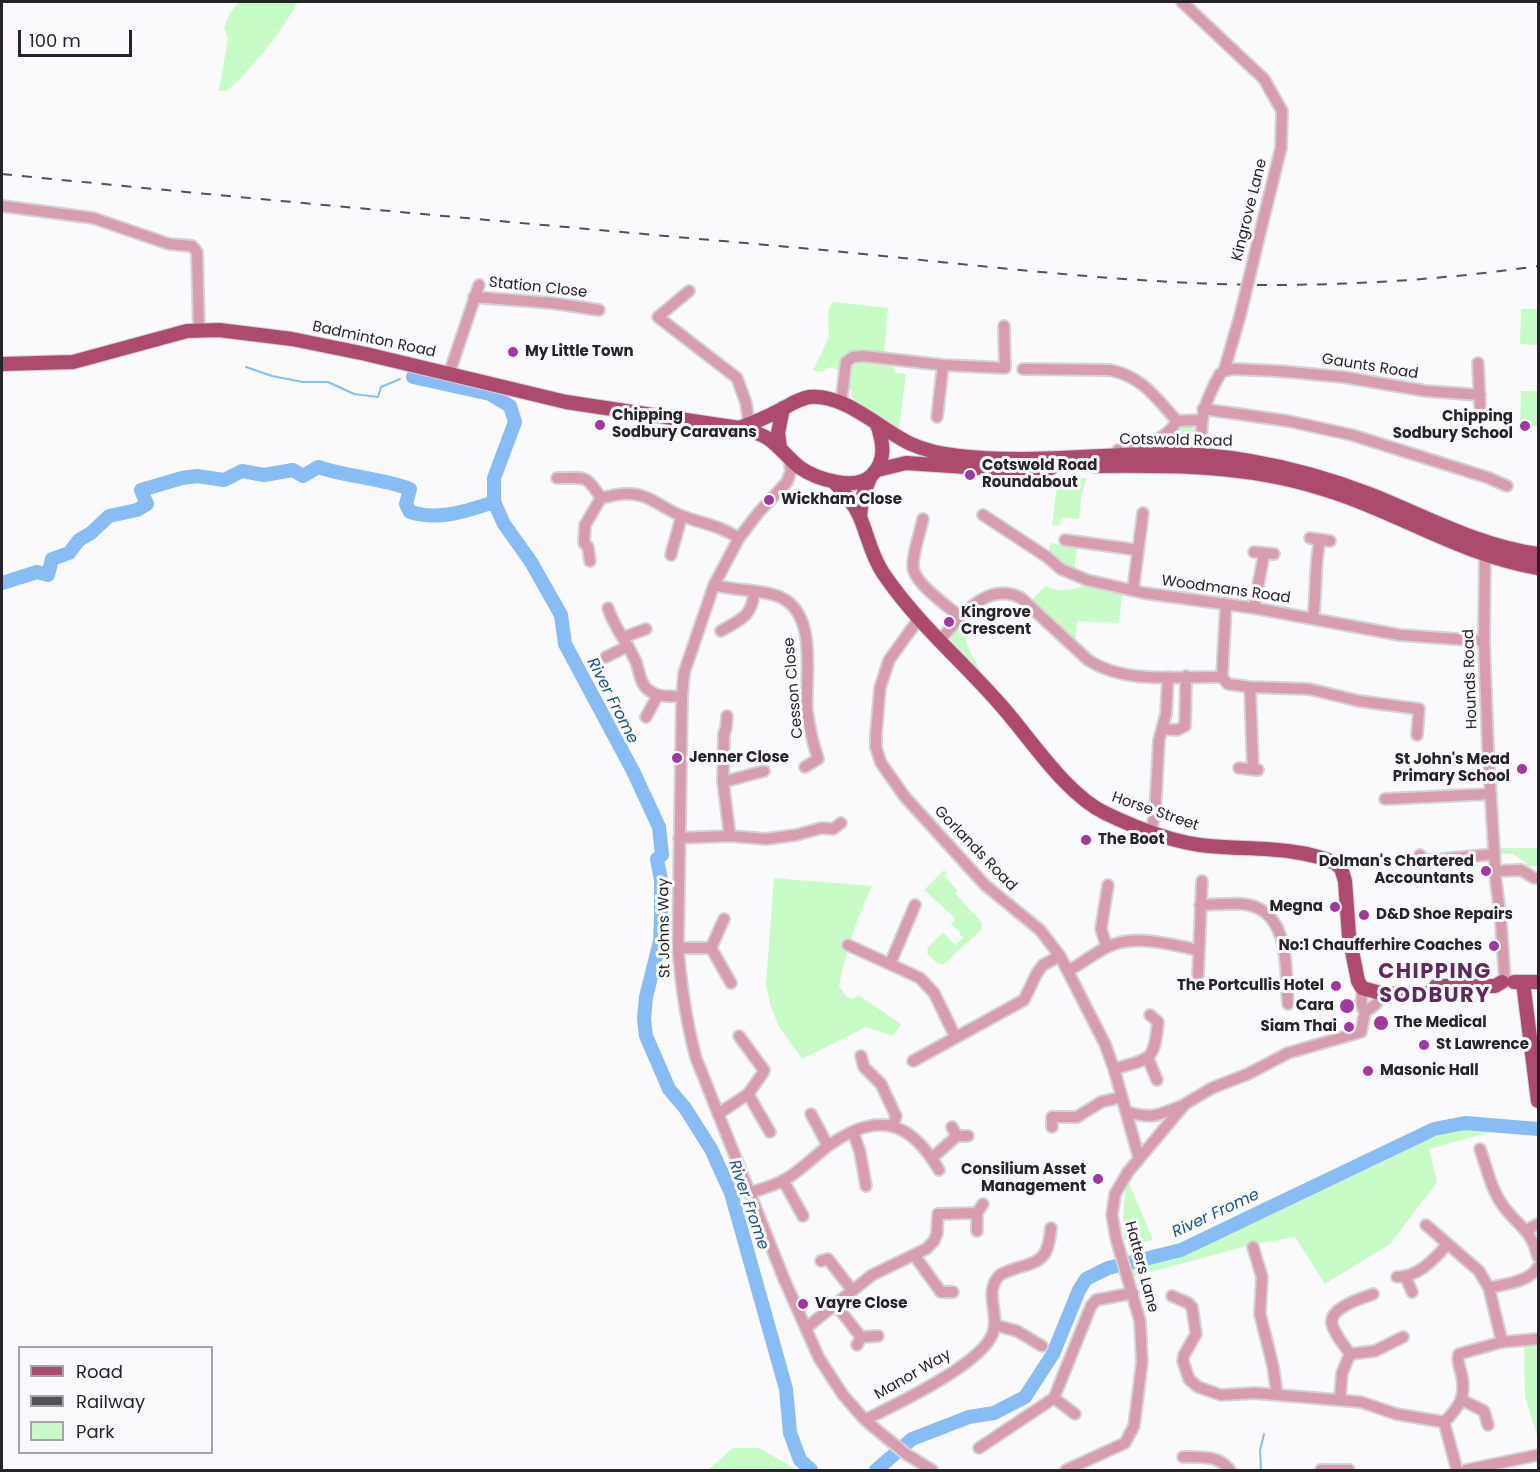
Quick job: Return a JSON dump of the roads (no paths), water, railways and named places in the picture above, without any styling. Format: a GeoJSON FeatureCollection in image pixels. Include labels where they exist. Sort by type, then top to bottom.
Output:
{"type":"FeatureCollection","features":[{"type":"Feature","properties":{"kind":"main road","name":"Badminton Road"},"geometry":{"type":"LineString","coordinates":[[2,364],[73,362],[156,339],[199,330],[219,330],[292,339],[566,402],[747,428],[771,441],[784,453]]}},
{"type":"Feature","properties":{"kind":"main road"},"geometry":{"type":"LineString","coordinates":[[747,428],[764,418],[800,399],[825,398],[877,424],[883,450],[882,461],[874,474],[857,482],[834,482],[802,469],[784,453],[778,433],[783,408]]}},
{"type":"Feature","properties":{"kind":"main road","name":"Cotswold Road"},"geometry":{"type":"LineString","coordinates":[[877,424],[927,451],[959,456],[1038,459],[1148,454],[1248,460],[1324,479],[1371,495],[1472,538],[1539,554]]}},
{"type":"Feature","properties":{"kind":"main road","name":"Cotswold Road"},"geometry":{"type":"LineString","coordinates":[[874,474],[906,463],[981,468],[1197,466],[1240,470],[1321,488],[1359,501],[1457,545],[1485,555],[1539,568]]}},
{"type":"Feature","properties":{"kind":"main road","name":"Horse Street"},"geometry":{"type":"LineString","coordinates":[[860,516],[862,498],[874,474]]}},
{"type":"Feature","properties":{"kind":"main road","name":"Horse Street"},"geometry":{"type":"LineString","coordinates":[[834,482],[847,496],[860,516],[877,564],[918,620],[999,703],[1060,776],[1084,800],[1104,813],[1194,844],[1275,850],[1321,858],[1338,865],[1345,881],[1349,936],[1357,977],[1359,985],[1364,990]]}},
{"type":"Feature","properties":{"kind":"main road"},"geometry":{"type":"LineString","coordinates":[[1472,538],[1484,547],[1485,555]]}},
{"type":"Feature","properties":{"kind":"main road"},"geometry":{"type":"LineString","coordinates":[[1364,990],[1384,994],[1416,992],[1428,986],[1495,986],[1504,982],[1539,982]]}},
{"type":"Feature","properties":{"kind":"main road"},"geometry":{"type":"LineString","coordinates":[[1522,982],[1539,1101]]}},
{"type":"Feature","properties":{"kind":"street","name":"Kingrove Lane"},"geometry":{"type":"LineString","coordinates":[[1182,2],[1264,79],[1282,111],[1281,148],[1240,316],[1224,371],[1220,374],[1202,415],[1201,456]]}},
{"type":"Feature","properties":{"kind":"street"},"geometry":{"type":"LineString","coordinates":[[2,206],[93,218],[169,244],[192,246],[197,252],[199,330]]}},
{"type":"Feature","properties":{"kind":"street","name":"Station Close"},"geometry":{"type":"LineString","coordinates":[[450,374],[479,285]]}},
{"type":"Feature","properties":{"kind":"street"},"geometry":{"type":"LineString","coordinates":[[689,291],[658,317],[738,378],[746,403],[747,428]]}},
{"type":"Feature","properties":{"kind":"street","name":"Station Close"},"geometry":{"type":"LineString","coordinates":[[474,297],[552,298],[598,310]]}},
{"type":"Feature","properties":{"kind":"street"},"geometry":{"type":"LineString","coordinates":[[841,404],[846,362],[853,357],[1005,368],[1004,326]]}},
{"type":"Feature","properties":{"kind":"street","name":"Gaunts Road"},"geometry":{"type":"LineString","coordinates":[[1224,371],[1234,369],[1278,370],[1343,377],[1480,400],[1478,363]]}},
{"type":"Feature","properties":{"kind":"street"},"geometry":{"type":"LineString","coordinates":[[937,417],[943,365]]}},
{"type":"Feature","properties":{"kind":"street"},"geometry":{"type":"LineString","coordinates":[[1023,369],[1038,376],[1110,370],[1132,377],[1145,386],[1177,422]]}},
{"type":"Feature","properties":{"kind":"street"},"geometry":{"type":"LineString","coordinates":[[940,393],[951,394]]}},
{"type":"Feature","properties":{"kind":"street"},"geometry":{"type":"LineString","coordinates":[[746,403],[764,418]]}},
{"type":"Feature","properties":{"kind":"street","name":"Cotswold Road"},"geometry":{"type":"LineString","coordinates":[[1070,452],[1128,449],[1154,442],[1170,432],[1177,422],[1202,415],[1288,422],[1352,435],[1489,478],[1507,486]]}},
{"type":"Feature","properties":{"kind":"street"},"geometry":{"type":"LineString","coordinates":[[784,453],[791,471],[787,482]]}},
{"type":"Feature","properties":{"kind":"street"},"geometry":{"type":"LineString","coordinates":[[557,478],[574,476],[586,479],[602,498]]}},
{"type":"Feature","properties":{"kind":"street"},"geometry":{"type":"LineString","coordinates":[[787,482],[818,476]]}},
{"type":"Feature","properties":{"kind":"street","name":"St Johns Way"},"geometry":{"type":"LineString","coordinates":[[787,482],[759,512],[740,538],[714,585],[684,673],[679,838],[678,948],[681,987],[696,1058],[784,1279],[819,1358],[843,1395],[865,1420],[906,1454],[932,1470]]}},
{"type":"Feature","properties":{"kind":"street"},"geometry":{"type":"LineString","coordinates":[[590,561],[588,547],[584,543],[585,525],[602,498],[631,493],[642,496],[681,516],[722,528],[740,538]]}},
{"type":"Feature","properties":{"kind":"street"},"geometry":{"type":"LineString","coordinates":[[1133,590],[1143,513]]}},
{"type":"Feature","properties":{"kind":"street","name":"Woodmans Road"},"geometry":{"type":"LineString","coordinates":[[982,515],[1047,557],[1061,569],[1087,580],[1144,593],[1254,608],[1400,635],[1484,641]]}},
{"type":"Feature","properties":{"kind":"street"},"geometry":{"type":"LineString","coordinates":[[671,555],[681,516]]}},
{"type":"Feature","properties":{"kind":"street"},"geometry":{"type":"LineString","coordinates":[[919,525],[913,565],[914,573],[960,617]]}},
{"type":"Feature","properties":{"kind":"street"},"geometry":{"type":"LineString","coordinates":[[1072,538],[1137,550]]}},
{"type":"Feature","properties":{"kind":"street"},"geometry":{"type":"LineString","coordinates":[[1313,618],[1317,589],[1316,558],[1320,540]]}},
{"type":"Feature","properties":{"kind":"street"},"geometry":{"type":"LineString","coordinates":[[1254,608],[1264,553]]}},
{"type":"Feature","properties":{"kind":"street","name":"Hounds Road"},"geometry":{"type":"LineString","coordinates":[[1485,555],[1484,641],[1490,794],[1504,982]]}},
{"type":"Feature","properties":{"kind":"street","name":"Cesson Close"},"geometry":{"type":"LineString","coordinates":[[714,585],[731,590],[771,595],[789,603],[800,619],[809,652],[807,709],[818,759],[805,767]]}},
{"type":"Feature","properties":{"kind":"street"},"geometry":{"type":"LineString","coordinates":[[721,631],[749,613],[753,606],[754,592]]}},
{"type":"Feature","properties":{"kind":"street"},"geometry":{"type":"LineString","coordinates":[[939,641],[960,617],[987,596],[1015,595],[1088,660],[1115,673],[1168,677],[1222,677]]}},
{"type":"Feature","properties":{"kind":"street"},"geometry":{"type":"LineString","coordinates":[[1226,605],[1222,677],[1228,684],[1309,689],[1359,701],[1419,709],[1417,735]]}},
{"type":"Feature","properties":{"kind":"street"},"geometry":{"type":"LineString","coordinates":[[613,613],[613,624],[626,642],[647,690],[658,695],[682,696]]}},
{"type":"Feature","properties":{"kind":"street","name":"Gorlands Road"},"geometry":{"type":"LineString","coordinates":[[918,620],[889,660],[880,688],[876,748],[881,763],[905,797],[985,885],[1040,930],[1060,956],[1094,1020],[1114,1069],[1139,1158]]}},
{"type":"Feature","properties":{"kind":"street"},"geometry":{"type":"LineString","coordinates":[[606,657],[646,629]]}},
{"type":"Feature","properties":{"kind":"street"},"geometry":{"type":"LineString","coordinates":[[1162,729],[1177,730],[1185,726],[1186,676]]}},
{"type":"Feature","properties":{"kind":"street"},"geometry":{"type":"LineString","coordinates":[[1151,831],[1155,814],[1158,755],[1166,714],[1168,677]]}},
{"type":"Feature","properties":{"kind":"street"},"geometry":{"type":"LineString","coordinates":[[1239,768],[1256,770],[1250,687]]}},
{"type":"Feature","properties":{"kind":"street"},"geometry":{"type":"LineString","coordinates":[[646,717],[658,695]]}},
{"type":"Feature","properties":{"kind":"street"},"geometry":{"type":"LineString","coordinates":[[726,717],[726,728],[723,734],[723,782],[730,836]]}},
{"type":"Feature","properties":{"kind":"street"},"geometry":{"type":"LineString","coordinates":[[723,782],[764,771]]}},
{"type":"Feature","properties":{"kind":"street"},"geometry":{"type":"LineString","coordinates":[[1385,799],[1397,805],[1490,794]]}},
{"type":"Feature","properties":{"kind":"street"},"geometry":{"type":"LineString","coordinates":[[679,838],[730,836],[781,838],[822,828],[833,829],[841,823]]}},
{"type":"Feature","properties":{"kind":"street"},"geometry":{"type":"LineString","coordinates":[[1420,855],[1424,860],[1434,860],[1494,854]]}},
{"type":"Feature","properties":{"kind":"street"},"geometry":{"type":"LineString","coordinates":[[1495,871],[1521,870],[1534,878],[1539,878]]}},
{"type":"Feature","properties":{"kind":"street"},"geometry":{"type":"LineString","coordinates":[[1198,975],[1202,881]]}},
{"type":"Feature","properties":{"kind":"street"},"geometry":{"type":"LineString","coordinates":[[1107,947],[1101,929],[1108,885]]}},
{"type":"Feature","properties":{"kind":"street"},"geometry":{"type":"LineString","coordinates":[[1200,905],[1244,904],[1259,909],[1273,918],[1282,940],[1288,1004]]}},
{"type":"Feature","properties":{"kind":"street"},"geometry":{"type":"LineString","coordinates":[[890,964],[915,905]]}},
{"type":"Feature","properties":{"kind":"street"},"geometry":{"type":"LineString","coordinates":[[711,948],[724,919]]}},
{"type":"Feature","properties":{"kind":"street"},"geometry":{"type":"LineString","coordinates":[[1068,971],[1107,947],[1135,941],[1153,941],[1198,950]]}},
{"type":"Feature","properties":{"kind":"street"},"geometry":{"type":"LineString","coordinates":[[848,945],[920,978],[934,993],[955,1036]]}},
{"type":"Feature","properties":{"kind":"street"},"geometry":{"type":"LineString","coordinates":[[678,948],[711,948]]}},
{"type":"Feature","properties":{"kind":"street"},"geometry":{"type":"LineString","coordinates":[[711,948],[731,983]]}},
{"type":"Feature","properties":{"kind":"street"},"geometry":{"type":"LineString","coordinates":[[913,1061],[1024,1000],[1043,965],[1060,956]]}},
{"type":"Feature","properties":{"kind":"street","name":"Horse Street"},"geometry":{"type":"LineString","coordinates":[[1362,1031],[1365,1012],[1361,999],[1364,990]]}},
{"type":"Feature","properties":{"kind":"street"},"geometry":{"type":"LineString","coordinates":[[1365,1012],[1384,994]]}},
{"type":"Feature","properties":{"kind":"street"},"geometry":{"type":"LineString","coordinates":[[1114,1069],[1148,1058],[1155,1046],[1154,1018],[1169,1020]]}},
{"type":"Feature","properties":{"kind":"street","name":"Hatters Lane"},"geometry":{"type":"LineString","coordinates":[[1065,1470],[1125,1443],[1134,1426],[1142,1362],[1140,1321],[1116,1238],[1112,1215],[1115,1194],[1128,1172],[1185,1104],[1288,1053],[1362,1031]]}},
{"type":"Feature","properties":{"kind":"street"},"geometry":{"type":"LineString","coordinates":[[718,1113],[748,1094],[769,1070],[739,1036]]}},
{"type":"Feature","properties":{"kind":"street"},"geometry":{"type":"LineString","coordinates":[[861,1056],[864,1067],[878,1080],[896,1116],[893,1126]]}},
{"type":"Feature","properties":{"kind":"street"},"geometry":{"type":"LineString","coordinates":[[1148,1058],[1157,1080]]}},
{"type":"Feature","properties":{"kind":"street"},"geometry":{"type":"LineString","coordinates":[[748,1094],[770,1132]]}},
{"type":"Feature","properties":{"kind":"street"},"geometry":{"type":"LineString","coordinates":[[1052,1117],[1077,1117],[1101,1102],[1122,1097]]}},
{"type":"Feature","properties":{"kind":"street"},"geometry":{"type":"LineString","coordinates":[[1127,1112],[1146,1117],[1154,1116],[1185,1104]]}},
{"type":"Feature","properties":{"kind":"street"},"geometry":{"type":"LineString","coordinates":[[811,1114],[828,1146]]}},
{"type":"Feature","properties":{"kind":"street"},"geometry":{"type":"LineString","coordinates":[[749,1193],[783,1180],[802,1168],[828,1146],[853,1132],[875,1126],[893,1126],[909,1133],[917,1139],[939,1170]]}},
{"type":"Feature","properties":{"kind":"street"},"geometry":{"type":"LineString","coordinates":[[853,1132],[860,1152],[866,1186]]}},
{"type":"Feature","properties":{"kind":"street"},"geometry":{"type":"LineString","coordinates":[[932,1158],[959,1133]]}},
{"type":"Feature","properties":{"kind":"street"},"geometry":{"type":"LineString","coordinates":[[1480,1149],[1504,1208],[1527,1230],[1539,1257]]}},
{"type":"Feature","properties":{"kind":"street"},"geometry":{"type":"LineString","coordinates":[[1491,1180],[1502,1176]]}},
{"type":"Feature","properties":{"kind":"street"},"geometry":{"type":"LineString","coordinates":[[783,1180],[803,1216]]}},
{"type":"Feature","properties":{"kind":"street"},"geometry":{"type":"LineString","coordinates":[[806,1328],[872,1275],[926,1249],[934,1241],[937,1233],[938,1214],[980,1209],[978,1231]]}},
{"type":"Feature","properties":{"kind":"street"},"geometry":{"type":"LineString","coordinates":[[1527,1230],[1539,1224]]}},
{"type":"Feature","properties":{"kind":"street"},"geometry":{"type":"LineString","coordinates":[[1435,1227],[1448,1244],[1479,1271],[1489,1288],[1502,1341]]}},
{"type":"Feature","properties":{"kind":"street"},"geometry":{"type":"LineString","coordinates":[[1036,1346],[1017,1331],[995,1325],[992,1297],[995,1282],[1000,1275],[1036,1263],[1053,1249],[1051,1228]]}},
{"type":"Feature","properties":{"kind":"street"},"geometry":{"type":"LineString","coordinates":[[1412,1292],[1402,1277],[1428,1264],[1448,1244]]}},
{"type":"Feature","properties":{"kind":"street"},"geometry":{"type":"LineString","coordinates":[[1253,1247],[1254,1267],[1263,1286],[1260,1314],[1265,1360],[1277,1394]]}},
{"type":"Feature","properties":{"kind":"street"},"geometry":{"type":"LineString","coordinates":[[914,1255],[941,1292],[952,1292]]}},
{"type":"Feature","properties":{"kind":"street"},"geometry":{"type":"LineString","coordinates":[[828,1257],[852,1290]]}},
{"type":"Feature","properties":{"kind":"street"},"geometry":{"type":"LineString","coordinates":[[1489,1288],[1529,1277],[1539,1267]]}},
{"type":"Feature","properties":{"kind":"street"},"geometry":{"type":"LineString","coordinates":[[980,1448],[1054,1398],[1091,1306],[1096,1300],[1133,1293]]}},
{"type":"Feature","properties":{"kind":"street"},"geometry":{"type":"LineString","coordinates":[[1350,1354],[1332,1325],[1333,1318],[1337,1311],[1373,1294]]}},
{"type":"Feature","properties":{"kind":"street"},"geometry":{"type":"LineString","coordinates":[[1172,1296],[1192,1307],[1196,1335],[1184,1355],[1184,1361],[1189,1379],[1198,1387],[1221,1395],[1255,1393],[1340,1399],[1377,1406],[1396,1414],[1444,1422]]}},
{"type":"Feature","properties":{"kind":"street"},"geometry":{"type":"LineString","coordinates":[[836,1305],[859,1341],[878,1336]]}},
{"type":"Feature","properties":{"kind":"street","name":"Manor Way"},"geometry":{"type":"LineString","coordinates":[[865,1420],[943,1378],[963,1364],[986,1346],[995,1325]]}},
{"type":"Feature","properties":{"kind":"street"},"geometry":{"type":"LineString","coordinates":[[1350,1354],[1376,1350],[1403,1337]]}},
{"type":"Feature","properties":{"kind":"street"},"geometry":{"type":"LineString","coordinates":[[1444,1422],[1462,1400],[1464,1382],[1458,1360],[1459,1354],[1502,1341],[1539,1340]]}},
{"type":"Feature","properties":{"kind":"street"},"geometry":{"type":"LineString","coordinates":[[1340,1399],[1342,1372],[1350,1354]]}},
{"type":"Feature","properties":{"kind":"street"},"geometry":{"type":"LineString","coordinates":[[1054,1398],[1077,1415]]}},
{"type":"Feature","properties":{"kind":"street"},"geometry":{"type":"LineString","coordinates":[[1462,1400],[1484,1411],[1488,1425]]}},
{"type":"Feature","properties":{"kind":"street"},"geometry":{"type":"LineString","coordinates":[[1444,1422],[1457,1470]]}},
{"type":"Feature","properties":{"kind":"street"},"geometry":{"type":"LineString","coordinates":[[1466,1470],[1539,1455]]}},
{"type":"Feature","properties":{"kind":"street"},"geometry":{"type":"LineString","coordinates":[[1183,1457],[1215,1458],[1230,1470]]}},
{"type":"Feature","properties":{"kind":"street"},"geometry":{"type":"LineString","coordinates":[[1321,1470],[1348,1470]]}},
{"type":"Feature","properties":{"kind":"waterway"},"geometry":{"type":"LineString","coordinates":[[246,367],[272,376],[303,382],[328,382],[354,394],[378,397],[381,387],[400,379]]}},
{"type":"Feature","properties":{"kind":"waterway"},"geometry":{"type":"LineString","coordinates":[[407,376],[413,377]]}},
{"type":"Feature","properties":{"kind":"waterway"},"geometry":{"type":"LineString","coordinates":[[413,377],[490,394],[510,406],[515,422],[494,478],[494,502]]}},
{"type":"Feature","properties":{"kind":"waterway","name":"River Frome"},"geometry":{"type":"LineString","coordinates":[[2,583],[37,572],[48,575],[52,559],[69,553],[79,540],[91,533],[109,516],[137,510],[147,504],[141,490],[182,478],[197,476],[224,480],[242,471],[264,475],[293,470],[303,476],[318,467],[410,489],[406,504],[410,512],[421,515],[453,514],[494,502],[504,524],[531,562],[561,615],[565,644],[633,771],[659,827],[662,855],[657,859],[661,880],[660,941],[646,997],[644,1019],[646,1036],[669,1089],[685,1108],[711,1149],[731,1193],[786,1389],[790,1433],[800,1460],[811,1470]]}},
{"type":"Feature","properties":{"kind":"waterway","name":"River Frome"},"geometry":{"type":"LineString","coordinates":[[876,1470],[912,1439],[969,1417],[994,1413],[1025,1397],[1053,1354],[1079,1290],[1086,1279],[1108,1268],[1181,1250],[1434,1129],[1465,1123],[1538,1129]]}},
{"type":"Feature","properties":{"kind":"waterway"},"geometry":{"type":"LineString","coordinates":[[1261,1470],[1260,1450],[1264,1434]]}},
{"type":"Feature","properties":{"kind":"railway"},"geometry":{"type":"LineString","coordinates":[[2,174],[1154,281],[1268,285],[1336,284],[1437,278],[1538,266]]}},
{"type":"Feature","properties":{"kind":"place","name":"My Little Town"},"geometry":{"type":"Point","coordinates":[513,352]}},
{"type":"Feature","properties":{"kind":"place","name":"Chipping Sodbury Caravans"},"geometry":{"type":"Point","coordinates":[600,425]}},
{"type":"Feature","properties":{"kind":"place","name":"Chipping Sodbury School"},"geometry":{"type":"Point","coordinates":[1525,426]}},
{"type":"Feature","properties":{"kind":"place","name":"Cotswold Road Roundabout"},"geometry":{"type":"Point","coordinates":[970,475]}},
{"type":"Feature","properties":{"kind":"place","name":"Wickham Close"},"geometry":{"type":"Point","coordinates":[769,500]}},
{"type":"Feature","properties":{"kind":"place","name":"Kingrove Crescent"},"geometry":{"type":"Point","coordinates":[949,622]}},
{"type":"Feature","properties":{"kind":"place","name":"Jenner Close"},"geometry":{"type":"Point","coordinates":[677,758]}},
{"type":"Feature","properties":{"kind":"place","name":"St John's Mead Primary School"},"geometry":{"type":"Point","coordinates":[1522,769]}},
{"type":"Feature","properties":{"kind":"place","name":"The Boot"},"geometry":{"type":"Point","coordinates":[1086,840]}},
{"type":"Feature","properties":{"kind":"place","name":"Dolman's Chartered Accountants"},"geometry":{"type":"Point","coordinates":[1486,871]}},
{"type":"Feature","properties":{"kind":"place","name":"Megna"},"geometry":{"type":"Point","coordinates":[1335,907]}},
{"type":"Feature","properties":{"kind":"place","name":"D&D Shoe Repairs"},"geometry":{"type":"Point","coordinates":[1364,915]}},
{"type":"Feature","properties":{"kind":"place","name":"No:1 Chaufferhire Coaches"},"geometry":{"type":"Point","coordinates":[1494,946]}},
{"type":"Feature","properties":{"kind":"place","name":"The Portcullis Hotel"},"geometry":{"type":"Point","coordinates":[1336,986]}},
{"type":"Feature","properties":{"kind":"place","name":"Cara"},"geometry":{"type":"Point","coordinates":[1347,1006]}},
{"type":"Feature","properties":{"kind":"place","name":"The Medical"},"geometry":{"type":"Point","coordinates":[1381,1023]}},
{"type":"Feature","properties":{"kind":"place","name":"Siam Thai"},"geometry":{"type":"Point","coordinates":[1349,1027]}},
{"type":"Feature","properties":{"kind":"place","name":"St Lawrence"},"geometry":{"type":"Point","coordinates":[1424,1045]}},
{"type":"Feature","properties":{"kind":"place","name":"Masonic Hall"},"geometry":{"type":"Point","coordinates":[1368,1071]}},
{"type":"Feature","properties":{"kind":"place","name":"Consilium Asset Management"},"geometry":{"type":"Point","coordinates":[1098,1179]}},
{"type":"Feature","properties":{"kind":"place","name":"Vayre Close"},"geometry":{"type":"Point","coordinates":[803,1304]}},
{"type":"Feature","properties":{"kind":"district","name":"CHIPPING SODBURY"},"geometry":{"type":"Point","coordinates":[1435,985]}}]}
